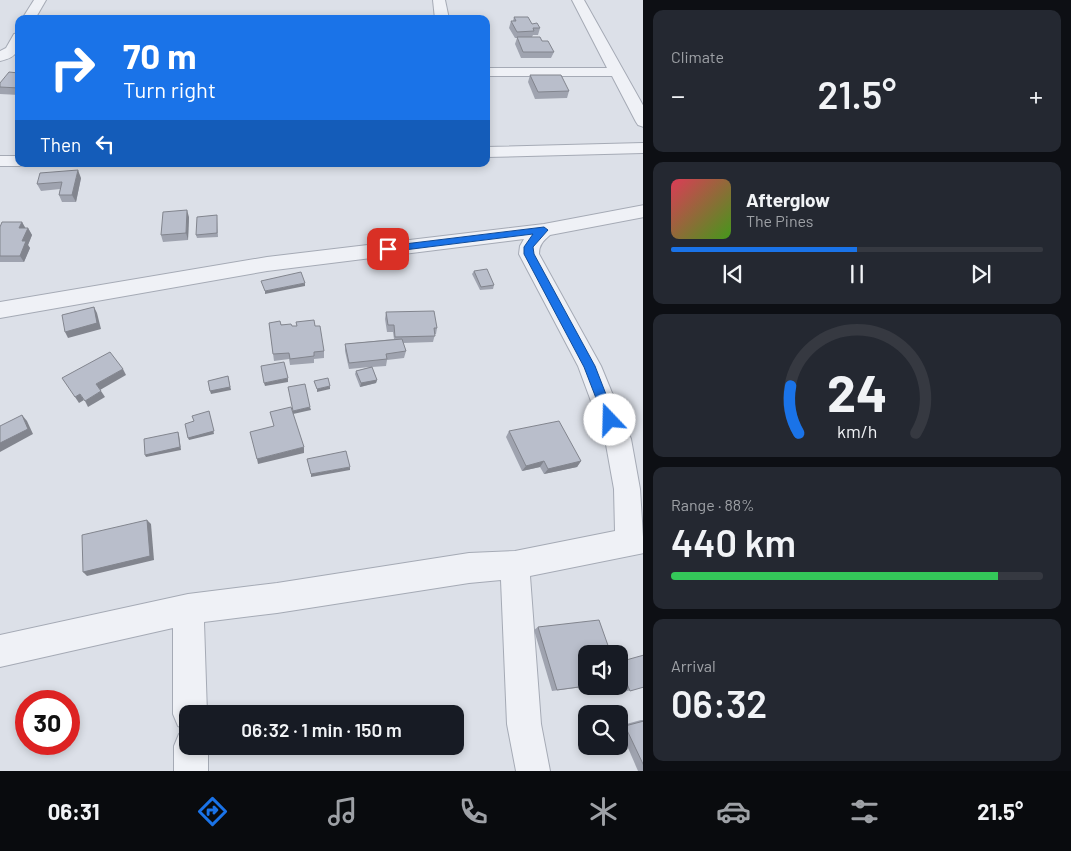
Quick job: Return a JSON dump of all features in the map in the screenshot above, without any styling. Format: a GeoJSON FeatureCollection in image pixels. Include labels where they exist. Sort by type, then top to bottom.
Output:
{"type":"FeatureCollection","features":[{"type":"Feature","properties":{"kind":"street"},"geometry":{"type":"LineString","coordinates":[[31,15],[40,0]]}},
{"type":"Feature","properties":{"kind":"street"},"geometry":{"type":"LineString","coordinates":[[439,0],[441,15]]}},
{"type":"Feature","properties":{"kind":"street"},"geometry":{"type":"LineString","coordinates":[[578,0],[643,120]]}},
{"type":"Feature","properties":{"kind":"street"},"geometry":{"type":"LineString","coordinates":[[0,59],[11,51],[15,44]]}},
{"type":"Feature","properties":{"kind":"street"},"geometry":{"type":"LineString","coordinates":[[0,59],[15,60]]}},
{"type":"Feature","properties":{"kind":"street"},"geometry":{"type":"LineString","coordinates":[[490,72],[617,72]]}},
{"type":"Feature","properties":{"kind":"street"},"geometry":{"type":"LineString","coordinates":[[490,152],[643,148]]}},
{"type":"Feature","properties":{"kind":"street"},"geometry":{"type":"LineString","coordinates":[[0,161],[15,161]]}},
{"type":"Feature","properties":{"kind":"street"},"geometry":{"type":"LineString","coordinates":[[0,310],[267,264],[544,230],[643,211]]}},
{"type":"Feature","properties":{"kind":"street"},"geometry":{"type":"LineString","coordinates":[[0,651],[188,608],[276,598],[469,568],[515,565],[637,540],[635,494],[618,438],[590,366],[529,254],[528,247],[533,239],[544,230]]}},
{"type":"Feature","properties":{"kind":"street"},"geometry":{"type":"LineString","coordinates":[[515,565],[524,724],[532,771]]}},
{"type":"Feature","properties":{"kind":"street"},"geometry":{"type":"LineString","coordinates":[[188,608],[190,705]]}},
{"type":"Feature","properties":{"kind":"street"},"geometry":{"type":"LineString","coordinates":[[191,755],[191,771]]}},
{"type":"Feature","properties":{"kind":"building"},"geometry":{"type":"Polygon","coordinates":[[[514,17],[528,17],[532,24],[537,23],[540,28],[533,28],[534,31],[517,32],[511,21],[516,21],[514,17]]]}},
{"type":"Feature","properties":{"kind":"building"},"geometry":{"type":"Polygon","coordinates":[[[517,37],[540,37],[542,41],[548,41],[554,52],[523,52],[517,37]]]}},
{"type":"Feature","properties":{"kind":"building"},"geometry":{"type":"Polygon","coordinates":[[[9,72],[15,73],[15,88],[0,87],[0,83],[9,72]]]}},
{"type":"Feature","properties":{"kind":"building"},"geometry":{"type":"Polygon","coordinates":[[[530,75],[561,75],[569,91],[538,92],[530,75]]]}},
{"type":"Feature","properties":{"kind":"building"},"geometry":{"type":"Polygon","coordinates":[[[78,170],[72,195],[59,195],[62,182],[37,184],[40,173],[78,170]]]}},
{"type":"Feature","properties":{"kind":"building"},"geometry":{"type":"Polygon","coordinates":[[[187,210],[186,233],[161,235],[163,212],[187,210]]]}},
{"type":"Feature","properties":{"kind":"building"},"geometry":{"type":"Polygon","coordinates":[[[217,215],[217,233],[196,235],[197,217],[217,215]]]}},
{"type":"Feature","properties":{"kind":"building"},"geometry":{"type":"Polygon","coordinates":[[[2,222],[22,222],[19,228],[28,228],[22,241],[26,241],[20,256],[0,256],[0,227],[2,222]]]}},
{"type":"Feature","properties":{"kind":"building"},"geometry":{"type":"Polygon","coordinates":[[[487,269],[494,285],[481,287],[474,271],[487,269]]]}},
{"type":"Feature","properties":{"kind":"building"},"geometry":{"type":"Polygon","coordinates":[[[301,272],[305,283],[265,291],[261,281],[301,272]]]}},
{"type":"Feature","properties":{"kind":"building"},"geometry":{"type":"Polygon","coordinates":[[[94,307],[97,323],[65,332],[62,315],[94,307]]]}},
{"type":"Feature","properties":{"kind":"building"},"geometry":{"type":"Polygon","coordinates":[[[434,311],[437,328],[434,328],[435,336],[395,337],[394,325],[388,325],[386,312],[434,311]]]}},
{"type":"Feature","properties":{"kind":"building"},"geometry":{"type":"Polygon","coordinates":[[[314,320],[315,326],[320,326],[324,351],[314,352],[314,356],[290,359],[289,353],[273,354],[269,323],[280,321],[281,325],[291,324],[292,326],[297,326],[296,322],[314,320]]]}},
{"type":"Feature","properties":{"kind":"building"},"geometry":{"type":"Polygon","coordinates":[[[402,339],[406,351],[386,354],[387,359],[349,363],[345,344],[402,339]]]}},
{"type":"Feature","properties":{"kind":"building"},"geometry":{"type":"Polygon","coordinates":[[[110,352],[123,369],[96,384],[101,391],[85,401],[80,394],[75,397],[62,378],[110,352]]]}},
{"type":"Feature","properties":{"kind":"building"},"geometry":{"type":"Polygon","coordinates":[[[284,362],[288,378],[264,383],[261,366],[284,362]]]}},
{"type":"Feature","properties":{"kind":"building"},"geometry":{"type":"Polygon","coordinates":[[[372,367],[377,380],[361,383],[356,371],[372,367]]]}},
{"type":"Feature","properties":{"kind":"building"},"geometry":{"type":"Polygon","coordinates":[[[228,376],[230,387],[210,391],[208,381],[228,376]]]}},
{"type":"Feature","properties":{"kind":"building"},"geometry":{"type":"Polygon","coordinates":[[[328,378],[330,386],[317,389],[314,381],[328,378]]]}},
{"type":"Feature","properties":{"kind":"building"},"geometry":{"type":"Polygon","coordinates":[[[305,384],[310,407],[293,411],[288,387],[305,384]]]}},
{"type":"Feature","properties":{"kind":"building"},"geometry":{"type":"Polygon","coordinates":[[[291,407],[304,447],[257,459],[250,432],[274,426],[270,412],[291,407]]]}},
{"type":"Feature","properties":{"kind":"building"},"geometry":{"type":"Polygon","coordinates":[[[209,411],[214,431],[188,438],[185,424],[194,421],[192,416],[209,411]]]}},
{"type":"Feature","properties":{"kind":"building"},"geometry":{"type":"Polygon","coordinates":[[[22,415],[28,429],[0,443],[0,426],[22,415]]]}},
{"type":"Feature","properties":{"kind":"building"},"geometry":{"type":"Polygon","coordinates":[[[559,421],[581,461],[548,469],[544,461],[526,466],[509,431],[559,421]]]}},
{"type":"Feature","properties":{"kind":"building"},"geometry":{"type":"Polygon","coordinates":[[[178,432],[180,447],[145,455],[144,439],[178,432]]]}},
{"type":"Feature","properties":{"kind":"building"},"geometry":{"type":"Polygon","coordinates":[[[346,451],[350,467],[311,474],[307,459],[346,451]]]}},
{"type":"Feature","properties":{"kind":"building"},"geometry":{"type":"Polygon","coordinates":[[[147,520],[150,556],[83,572],[82,535],[147,520]]]}},
{"type":"Feature","properties":{"kind":"building"},"geometry":{"type":"Polygon","coordinates":[[[599,620],[608,645],[578,645],[578,687],[557,690],[538,627],[599,620]]]}},
{"type":"Feature","properties":{"kind":"building"},"geometry":{"type":"Polygon","coordinates":[[[643,655],[643,687],[630,691],[628,686],[628,659],[643,655]]]}},
{"type":"Feature","properties":{"kind":"building"},"geometry":{"type":"Polygon","coordinates":[[[643,721],[643,764],[628,732],[628,725],[643,721]]]}},
{"type":"Feature","properties":{"kind":"route"},"geometry":{"type":"LineString","coordinates":[[388,249],[544,230],[533,239],[528,247],[529,254],[543,283],[590,366],[610,420]]}}]}
